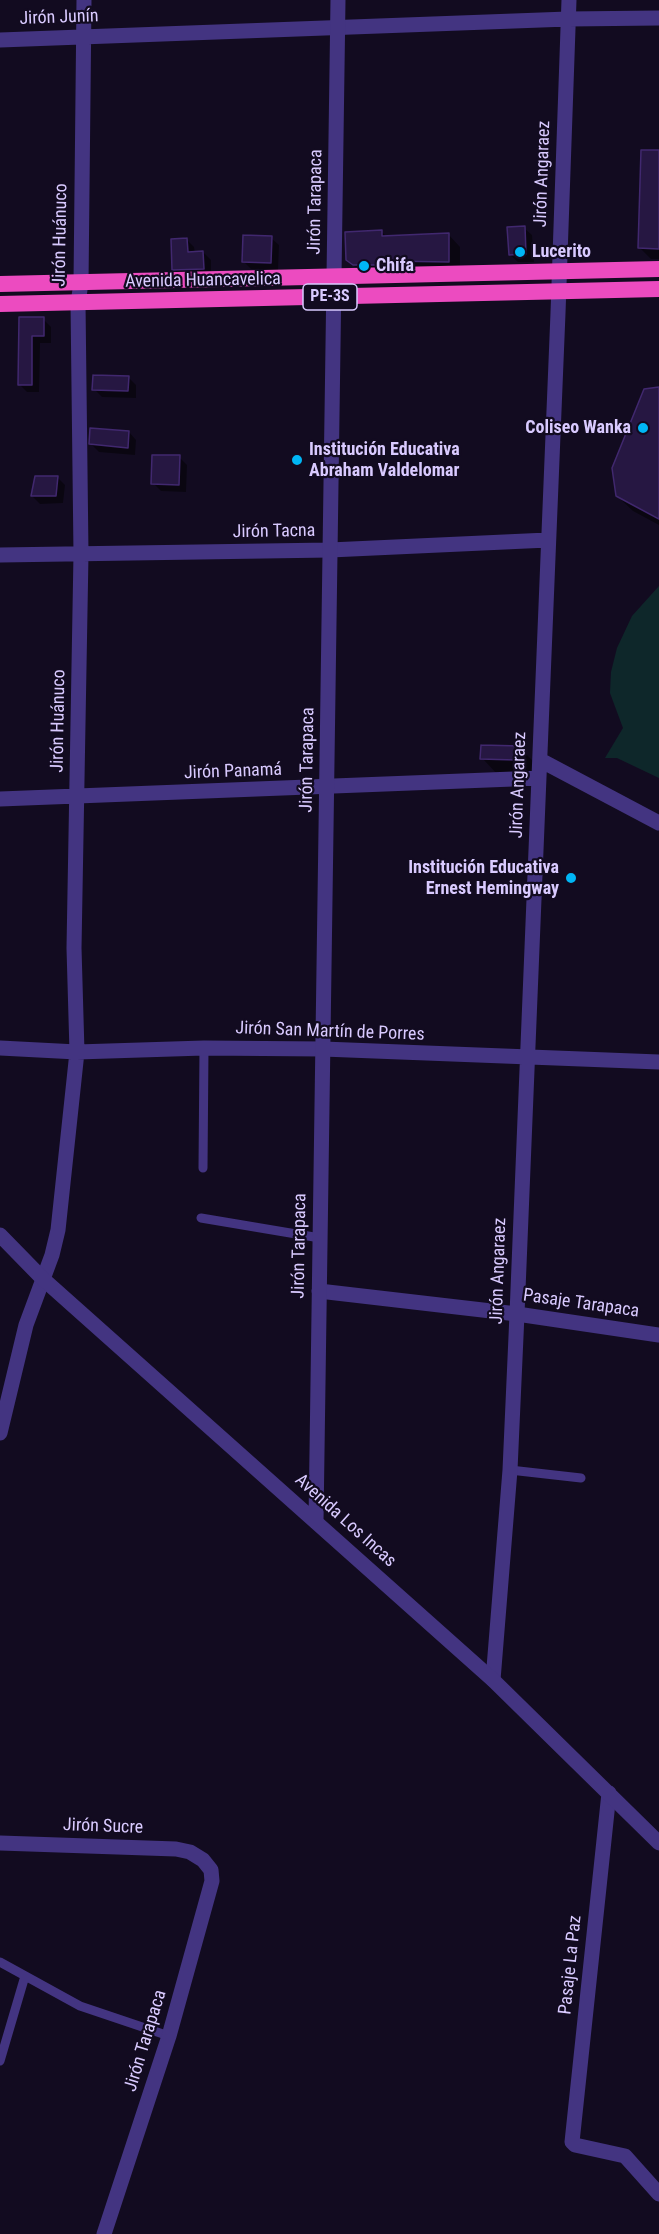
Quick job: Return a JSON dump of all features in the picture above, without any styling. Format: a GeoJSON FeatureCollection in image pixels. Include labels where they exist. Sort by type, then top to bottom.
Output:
{"type":"FeatureCollection","features":[{"type":"Feature","properties":{"kind":"highway","name":"Avenida Huancavelica"},"geometry":{"type":"LineString","coordinates":[[0,284],[659,269]]}},
{"type":"Feature","properties":{"kind":"highway","name":"Avenida Huancavelica"},"geometry":{"type":"LineString","coordinates":[[0,304],[659,290]]}},
{"type":"Feature","properties":{"kind":"street","name":"Jirón Huánuco"},"geometry":{"type":"LineString","coordinates":[[0,1433],[26,1325],[52,1255],[58,1230],[77,1053],[75,948],[81,554],[78,303],[81,283],[84,0]]}},
{"type":"Feature","properties":{"kind":"street","name":"Jirón Tarapaca"},"geometry":{"type":"LineString","coordinates":[[316,1520],[338,0]]}},
{"type":"Feature","properties":{"kind":"street","name":"Jirón Angaraez"},"geometry":{"type":"LineString","coordinates":[[493,1680],[510,1470],[560,271],[569,0]]}},
{"type":"Feature","properties":{"kind":"street","name":"Jirón Junín"},"geometry":{"type":"LineString","coordinates":[[0,40],[568,19],[659,18]]}},
{"type":"Feature","properties":{"kind":"street","name":"Jirón Tacna"},"geometry":{"type":"LineString","coordinates":[[0,555],[330,550],[548,540]]}},
{"type":"Feature","properties":{"kind":"street"},"geometry":{"type":"LineString","coordinates":[[540,760],[659,823]]}},
{"type":"Feature","properties":{"kind":"street","name":"Jirón Panamá"},"geometry":{"type":"LineString","coordinates":[[0,799],[539,778]]}},
{"type":"Feature","properties":{"kind":"street","name":"Jirón San Martín de Porres"},"geometry":{"type":"LineString","coordinates":[[0,1048],[77,1053],[204,1048],[323,1049],[659,1062]]}},
{"type":"Feature","properties":{"kind":"street","name":"Avenida Los Incas"},"geometry":{"type":"LineString","coordinates":[[0,1234],[42,1278],[493,1680],[659,1843]]}},
{"type":"Feature","properties":{"kind":"street","name":"Pasaje Tarapaca"},"geometry":{"type":"LineString","coordinates":[[319,1292],[517,1314],[659,1335]]}},
{"type":"Feature","properties":{"kind":"street","name":"Pasaje La Paz"},"geometry":{"type":"LineString","coordinates":[[609,1793],[572,2142],[575,2145],[625,2156],[658,2190]]}},
{"type":"Feature","properties":{"kind":"street","name":"Jirón Sucre"},"geometry":{"type":"LineString","coordinates":[[0,1843],[176,1849],[190,1852],[202,1860]]}},
{"type":"Feature","properties":{"kind":"street","name":"Jirón Tarapaca"},"geometry":{"type":"LineString","coordinates":[[104,2234],[169,2036],[212,1881],[211,1870],[202,1860]]}},
{"type":"Feature","properties":{"kind":"lane"},"geometry":{"type":"LineString","coordinates":[[202,1168],[204,1048]]}},
{"type":"Feature","properties":{"kind":"lane"},"geometry":{"type":"LineString","coordinates":[[201,1218],[320,1238]]}},
{"type":"Feature","properties":{"kind":"lane"},"geometry":{"type":"LineString","coordinates":[[510,1470],[581,1478]]}},
{"type":"Feature","properties":{"kind":"lane"},"geometry":{"type":"LineString","coordinates":[[0,1962],[80,2006],[169,2036]]}},
{"type":"Feature","properties":{"kind":"lane"},"geometry":{"type":"LineString","coordinates":[[0,2061],[25,1976]]}},
{"type":"Feature","properties":{"kind":"green space"},"geometry":{"type":"Polygon","coordinates":[[[659,586],[659,778],[617,758],[605,758],[623,728],[610,693],[611,672],[617,648],[632,616],[659,586]]]}},
{"type":"Feature","properties":{"kind":"building"},"geometry":{"type":"Polygon","coordinates":[[[641,150],[659,150],[659,249],[638,248],[641,150]]]}},
{"type":"Feature","properties":{"kind":"building"},"geometry":{"type":"Polygon","coordinates":[[[525,226],[526,254],[509,255],[507,227],[525,226]]]}},
{"type":"Feature","properties":{"kind":"building"},"geometry":{"type":"Polygon","coordinates":[[[382,230],[382,236],[449,233],[449,262],[389,261],[389,265],[353,265],[346,260],[345,232],[382,230]]]}},
{"type":"Feature","properties":{"kind":"building"},"geometry":{"type":"Polygon","coordinates":[[[243,235],[272,236],[271,263],[242,262],[243,235]]]}},
{"type":"Feature","properties":{"kind":"building"},"geometry":{"type":"Polygon","coordinates":[[[187,238],[188,252],[203,251],[204,269],[172,270],[171,239],[187,238]]]}},
{"type":"Feature","properties":{"kind":"building"},"geometry":{"type":"Polygon","coordinates":[[[19,317],[44,317],[44,336],[32,336],[32,385],[18,385],[19,317]]]}},
{"type":"Feature","properties":{"kind":"building"},"geometry":{"type":"Polygon","coordinates":[[[93,375],[129,376],[128,391],[92,390],[93,375]]]}},
{"type":"Feature","properties":{"kind":"building","name":"Coliseo Wanka"},"geometry":{"type":"Polygon","coordinates":[[[659,387],[659,519],[616,496],[612,468],[644,389],[659,387]]]}},
{"type":"Feature","properties":{"kind":"building"},"geometry":{"type":"Polygon","coordinates":[[[90,428],[129,431],[128,448],[89,444],[90,428]]]}},
{"type":"Feature","properties":{"kind":"building"},"geometry":{"type":"Polygon","coordinates":[[[152,455],[180,455],[179,485],[151,484],[152,455]]]}},
{"type":"Feature","properties":{"kind":"building"},"geometry":{"type":"Polygon","coordinates":[[[35,476],[58,476],[56,496],[31,496],[35,476]]]}},
{"type":"Feature","properties":{"kind":"building"},"geometry":{"type":"Polygon","coordinates":[[[481,745],[520,746],[520,756],[516,760],[480,759],[481,745]]]}},
{"type":"Feature","properties":{"kind":"place","name":"Lucerito"},"geometry":{"type":"Point","coordinates":[520,252]}},
{"type":"Feature","properties":{"kind":"place","name":"Chifa"},"geometry":{"type":"Point","coordinates":[364,266]}},
{"type":"Feature","properties":{"kind":"place","name":"Coliseo Wanka"},"geometry":{"type":"Point","coordinates":[643,428]}},
{"type":"Feature","properties":{"kind":"place","name":"Institución Educativa Abraham Valdelomar"},"geometry":{"type":"Point","coordinates":[297,460]}},
{"type":"Feature","properties":{"kind":"place","name":"Institución Educativa Ernest Hemingway"},"geometry":{"type":"Point","coordinates":[571,878]}}]}
